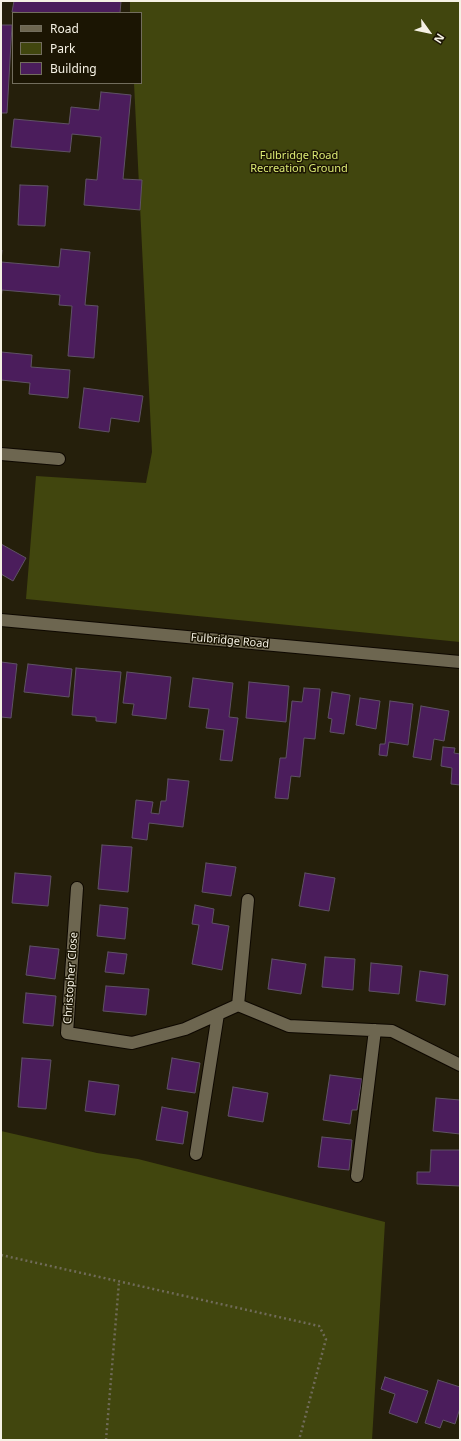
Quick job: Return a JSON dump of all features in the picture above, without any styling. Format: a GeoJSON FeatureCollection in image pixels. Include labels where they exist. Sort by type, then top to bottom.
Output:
{"type":"FeatureCollection","features":[{"type":"Feature","properties":{"kind":"street"},"geometry":{"type":"LineString","coordinates":[[1,454],[59,459]]}},
{"type":"Feature","properties":{"kind":"street","name":"Fulbridge Road"},"geometry":{"type":"LineString","coordinates":[[1,620],[460,662]]}},
{"type":"Feature","properties":{"kind":"street","name":"Christopher Close"},"geometry":{"type":"LineString","coordinates":[[77,888],[67,1033],[132,1043],[185,1029],[238,1005]]}},
{"type":"Feature","properties":{"kind":"street"},"geometry":{"type":"LineString","coordinates":[[248,900],[238,1005],[289,1026],[392,1031],[460,1065]]}},
{"type":"Feature","properties":{"kind":"street"},"geometry":{"type":"LineString","coordinates":[[196,1154],[218,1014]]}},
{"type":"Feature","properties":{"kind":"street"},"geometry":{"type":"LineString","coordinates":[[357,1176],[375,1030]]}},
{"type":"Feature","properties":{"kind":"path"},"geometry":{"type":"LineString","coordinates":[[1,1255],[319,1326],[326,1339],[300,1440]]}},
{"type":"Feature","properties":{"kind":"path"},"geometry":{"type":"LineString","coordinates":[[106,1440],[119,1282]]}},
{"type":"Feature","properties":{"kind":"green space","name":"Fulbridge Road Recreation Ground"},"geometry":{"type":"Polygon","coordinates":[[[130,1],[460,1],[460,642],[26,599],[36,476],[146,483],[152,452],[134,84],[142,84],[142,12],[130,12],[130,1]]]}},
{"type":"Feature","properties":{"kind":"green space"},"geometry":{"type":"Polygon","coordinates":[[[1,1131],[97,1153],[138,1159],[385,1222],[372,1440],[1,1440],[1,1131]]]}},
{"type":"Feature","properties":{"kind":"building"},"geometry":{"type":"Polygon","coordinates":[[[14,1],[121,1],[120,12],[12,12],[14,1]]]}},
{"type":"Feature","properties":{"kind":"building"},"geometry":{"type":"Polygon","coordinates":[[[1,25],[12,25],[7,113],[1,113],[1,25]]]}},
{"type":"Feature","properties":{"kind":"building"},"geometry":{"type":"Polygon","coordinates":[[[101,92],[131,95],[123,179],[142,180],[140,210],[84,205],[86,179],[97,180],[101,137],[72,134],[70,152],[11,147],[14,119],[69,124],[71,107],[99,110],[101,92]]]}},
{"type":"Feature","properties":{"kind":"building"},"geometry":{"type":"Polygon","coordinates":[[[20,185],[48,186],[45,226],[18,225],[20,185]]]}},
{"type":"Feature","properties":{"kind":"building"},"geometry":{"type":"Polygon","coordinates":[[[61,249],[90,252],[85,305],[98,306],[94,358],[68,356],[72,306],[59,305],[60,295],[2,290],[1,300],[1,262],[59,267],[61,249]]]}},
{"type":"Feature","properties":{"kind":"building"},"geometry":{"type":"Polygon","coordinates":[[[1,352],[32,355],[31,367],[70,370],[68,398],[29,394],[30,383],[1,380],[1,352]]]}},
{"type":"Feature","properties":{"kind":"building"},"geometry":{"type":"Polygon","coordinates":[[[84,388],[143,396],[139,422],[111,418],[109,432],[79,428],[84,388]]]}},
{"type":"Feature","properties":{"kind":"building"},"geometry":{"type":"Polygon","coordinates":[[[1,544],[26,558],[13,581],[1,574],[1,544]]]}},
{"type":"Feature","properties":{"kind":"building"},"geometry":{"type":"Polygon","coordinates":[[[1,662],[17,664],[11,718],[1,717],[1,662]]]}},
{"type":"Feature","properties":{"kind":"building"},"geometry":{"type":"Polygon","coordinates":[[[28,664],[72,669],[69,697],[24,692],[28,664]]]}},
{"type":"Feature","properties":{"kind":"building"},"geometry":{"type":"Polygon","coordinates":[[[76,668],[121,672],[116,723],[96,721],[96,717],[72,715],[76,668]]]}},
{"type":"Feature","properties":{"kind":"building"},"geometry":{"type":"Polygon","coordinates":[[[127,672],[171,677],[166,719],[132,715],[134,704],[123,703],[127,672]]]}},
{"type":"Feature","properties":{"kind":"building"},"geometry":{"type":"Polygon","coordinates":[[[193,678],[233,683],[229,717],[238,718],[232,761],[220,760],[224,730],[206,728],[209,709],[189,707],[193,678]]]}},
{"type":"Feature","properties":{"kind":"building"},"geometry":{"type":"Polygon","coordinates":[[[249,682],[289,686],[286,722],[246,718],[249,682]]]}},
{"type":"Feature","properties":{"kind":"building"},"geometry":{"type":"Polygon","coordinates":[[[304,688],[320,689],[315,739],[304,738],[300,777],[291,776],[288,799],[275,798],[280,758],[286,758],[292,701],[302,702],[304,688]]]}},
{"type":"Feature","properties":{"kind":"building"},"geometry":{"type":"Polygon","coordinates":[[[332,692],[350,695],[344,734],[330,732],[332,719],[328,718],[332,692]]]}},
{"type":"Feature","properties":{"kind":"building"},"geometry":{"type":"Polygon","coordinates":[[[360,698],[380,701],[376,729],[356,725],[360,698]]]}},
{"type":"Feature","properties":{"kind":"building"},"geometry":{"type":"Polygon","coordinates":[[[390,701],[413,704],[408,745],[389,742],[387,756],[379,755],[380,744],[385,744],[390,701]]]}},
{"type":"Feature","properties":{"kind":"building"},"geometry":{"type":"Polygon","coordinates":[[[421,706],[449,711],[444,741],[434,739],[431,760],[413,757],[421,706]]]}},
{"type":"Feature","properties":{"kind":"building"},"geometry":{"type":"Polygon","coordinates":[[[443,747],[455,748],[454,753],[460,754],[460,785],[451,784],[452,768],[441,766],[443,747]]]}},
{"type":"Feature","properties":{"kind":"building"},"geometry":{"type":"Polygon","coordinates":[[[168,779],[189,781],[183,827],[149,823],[147,840],[132,838],[136,800],[153,802],[151,813],[159,814],[161,801],[166,801],[168,779]]]}},
{"type":"Feature","properties":{"kind":"building"},"geometry":{"type":"Polygon","coordinates":[[[102,845],[132,847],[128,892],[98,889],[102,845]]]}},
{"type":"Feature","properties":{"kind":"building"},"geometry":{"type":"Polygon","coordinates":[[[206,863],[236,867],[231,896],[202,892],[206,863]]]}},
{"type":"Feature","properties":{"kind":"building"},"geometry":{"type":"Polygon","coordinates":[[[15,873],[51,876],[48,906],[12,903],[15,873]]]}},
{"type":"Feature","properties":{"kind":"building"},"geometry":{"type":"Polygon","coordinates":[[[305,873],[335,878],[329,911],[299,906],[305,873]]]}},
{"type":"Feature","properties":{"kind":"building"},"geometry":{"type":"Polygon","coordinates":[[[100,905],[128,908],[125,939],[97,936],[100,905]]]}},
{"type":"Feature","properties":{"kind":"building"},"geometry":{"type":"Polygon","coordinates":[[[195,905],[214,909],[212,923],[229,926],[222,970],[192,964],[199,925],[192,924],[195,905]]]}},
{"type":"Feature","properties":{"kind":"building"},"geometry":{"type":"Polygon","coordinates":[[[30,946],[59,949],[55,979],[26,975],[30,946]]]}},
{"type":"Feature","properties":{"kind":"building"},"geometry":{"type":"Polygon","coordinates":[[[108,952],[127,954],[124,974],[105,972],[108,952]]]}},
{"type":"Feature","properties":{"kind":"building"},"geometry":{"type":"Polygon","coordinates":[[[325,957],[355,959],[353,990],[322,987],[325,957]]]}},
{"type":"Feature","properties":{"kind":"building"},"geometry":{"type":"Polygon","coordinates":[[[272,959],[306,964],[301,994],[268,989],[272,959]]]}},
{"type":"Feature","properties":{"kind":"building"},"geometry":{"type":"Polygon","coordinates":[[[371,963],[402,966],[399,994],[369,991],[371,963]]]}},
{"type":"Feature","properties":{"kind":"building"},"geometry":{"type":"Polygon","coordinates":[[[420,971],[448,975],[445,1005],[416,1001],[420,971]]]}},
{"type":"Feature","properties":{"kind":"building"},"geometry":{"type":"Polygon","coordinates":[[[106,986],[149,989],[146,1015],[103,1011],[106,986]]]}},
{"type":"Feature","properties":{"kind":"building"},"geometry":{"type":"Polygon","coordinates":[[[26,993],[56,996],[53,1026],[23,1023],[26,993]]]}},
{"type":"Feature","properties":{"kind":"building"},"geometry":{"type":"Polygon","coordinates":[[[22,1058],[51,1060],[46,1109],[18,1107],[22,1058]]]}},
{"type":"Feature","properties":{"kind":"building"},"geometry":{"type":"Polygon","coordinates":[[[172,1058],[200,1063],[195,1093],[167,1089],[172,1058]]]}},
{"type":"Feature","properties":{"kind":"building"},"geometry":{"type":"Polygon","coordinates":[[[330,1075],[362,1079],[357,1110],[352,1110],[350,1124],[323,1120],[330,1075]]]}},
{"type":"Feature","properties":{"kind":"building"},"geometry":{"type":"Polygon","coordinates":[[[89,1081],[119,1085],[115,1115],[85,1111],[89,1081]]]}},
{"type":"Feature","properties":{"kind":"building"},"geometry":{"type":"Polygon","coordinates":[[[233,1087],[268,1093],[263,1122],[228,1116],[233,1087]]]}},
{"type":"Feature","properties":{"kind":"building"},"geometry":{"type":"Polygon","coordinates":[[[436,1098],[460,1100],[460,1134],[433,1131],[436,1098]]]}},
{"type":"Feature","properties":{"kind":"building"},"geometry":{"type":"Polygon","coordinates":[[[162,1107],[188,1112],[183,1144],[156,1140],[162,1107]]]}},
{"type":"Feature","properties":{"kind":"building"},"geometry":{"type":"Polygon","coordinates":[[[322,1137],[352,1140],[349,1170],[318,1167],[322,1137]]]}},
{"type":"Feature","properties":{"kind":"building"},"geometry":{"type":"Polygon","coordinates":[[[431,1150],[460,1150],[460,1186],[417,1184],[417,1172],[430,1172],[431,1150]]]}},
{"type":"Feature","properties":{"kind":"building"},"geometry":{"type":"Polygon","coordinates":[[[385,1377],[428,1391],[417,1423],[389,1413],[395,1394],[381,1389],[385,1377]]]}},
{"type":"Feature","properties":{"kind":"building"},"geometry":{"type":"Polygon","coordinates":[[[438,1380],[460,1387],[460,1408],[455,1424],[443,1420],[440,1428],[425,1423],[438,1380]]]}}]}
